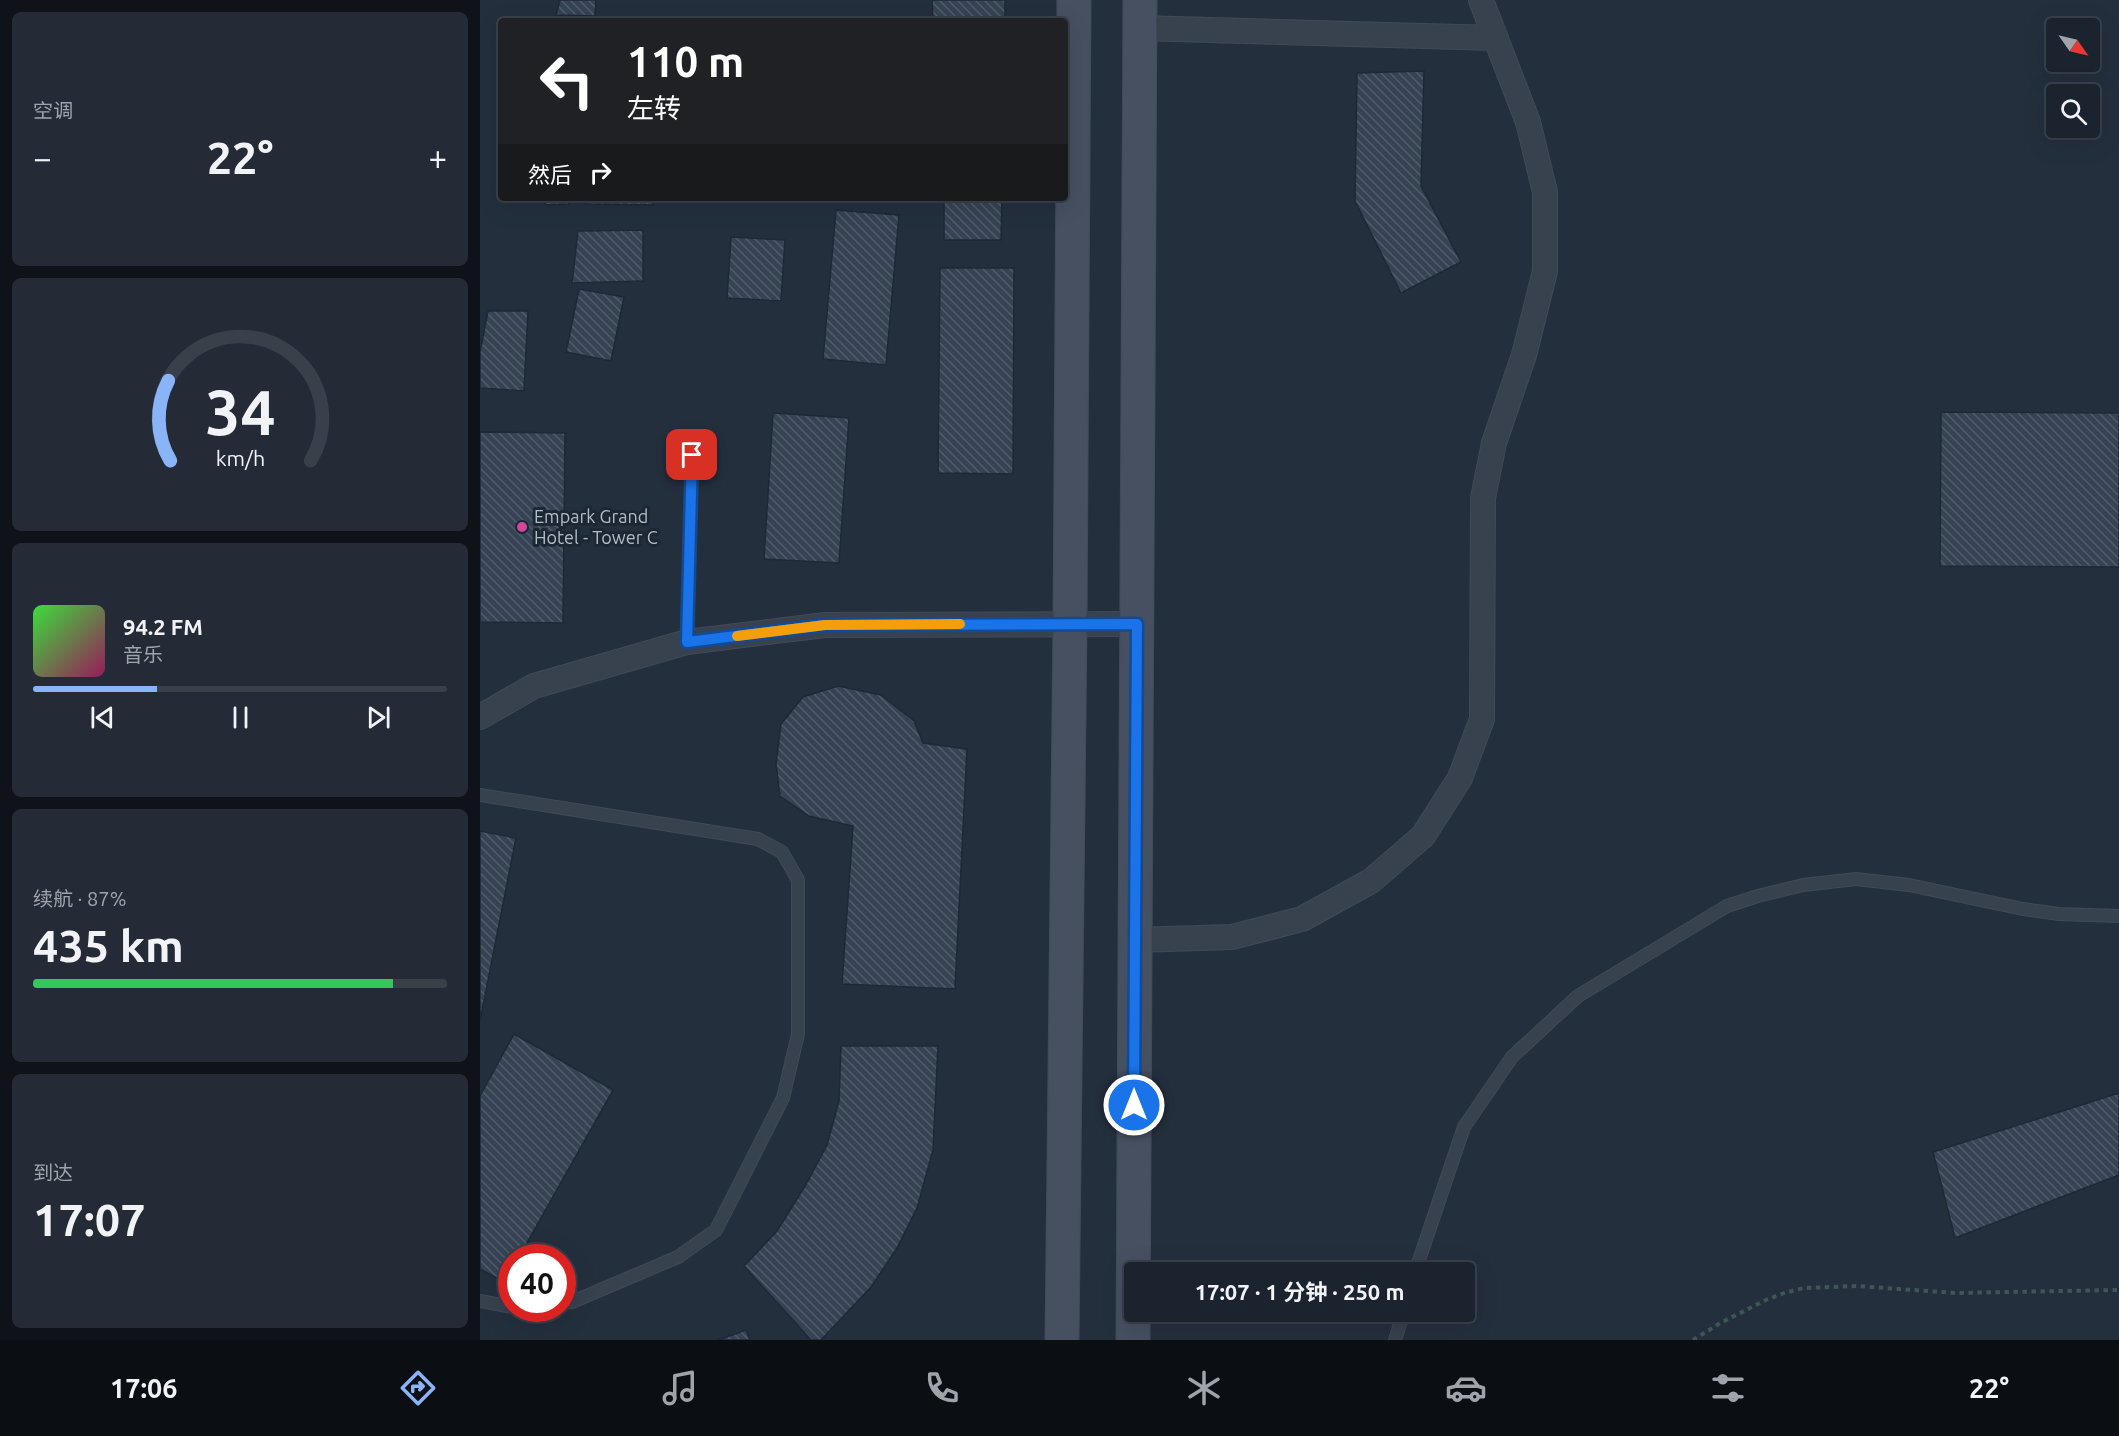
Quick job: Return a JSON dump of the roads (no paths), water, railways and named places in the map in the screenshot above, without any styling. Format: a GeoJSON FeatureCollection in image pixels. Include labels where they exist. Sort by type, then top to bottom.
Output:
{"type":"FeatureCollection","features":[{"type":"Feature","properties":{"kind":"street"},"geometry":{"type":"LineString","coordinates":[[1062,1340],[1074,0]]}},
{"type":"Feature","properties":{"kind":"street"},"geometry":{"type":"LineString","coordinates":[[1135,940],[1232,937],[1302,919],[1371,881],[1423,836],[1460,778],[1482,719],[1483,498],[1494,443],[1524,355],[1545,271],[1545,192],[1528,122],[1481,0]]}},
{"type":"Feature","properties":{"kind":"street"},"geometry":{"type":"LineString","coordinates":[[1133,1340],[1140,14],[1496,38]]}},
{"type":"Feature","properties":{"kind":"street"},"geometry":{"type":"LineString","coordinates":[[480,717],[534,686],[687,642],[825,625],[1137,624]]}},
{"type":"Feature","properties":{"kind":"lane"},"geometry":{"type":"LineString","coordinates":[[687,642],[692,455]]}},
{"type":"Feature","properties":{"kind":"lane"},"geometry":{"type":"LineString","coordinates":[[480,795],[759,839],[782,852],[798,880],[798,1034],[796,1045],[783,1098],[716,1230],[678,1257],[576,1300]]}},
{"type":"Feature","properties":{"kind":"lane"},"geometry":{"type":"LineString","coordinates":[[1418,1262],[1464,1127],[1512,1057],[1578,996],[1727,906],[1803,885],[1856,879],[1910,885],[2023,909],[2059,914],[2119,916]]}},
{"type":"Feature","properties":{"kind":"lane"},"geometry":{"type":"LineString","coordinates":[[480,1301],[498,1304]]}},
{"type":"Feature","properties":{"kind":"lane"},"geometry":{"type":"LineString","coordinates":[[1395,1340],[1401,1322]]}},
{"type":"Feature","properties":{"kind":"place","name":"Empark Grand Hotel - Tower C"},"geometry":{"type":"Point","coordinates":[522,527]}}]}
